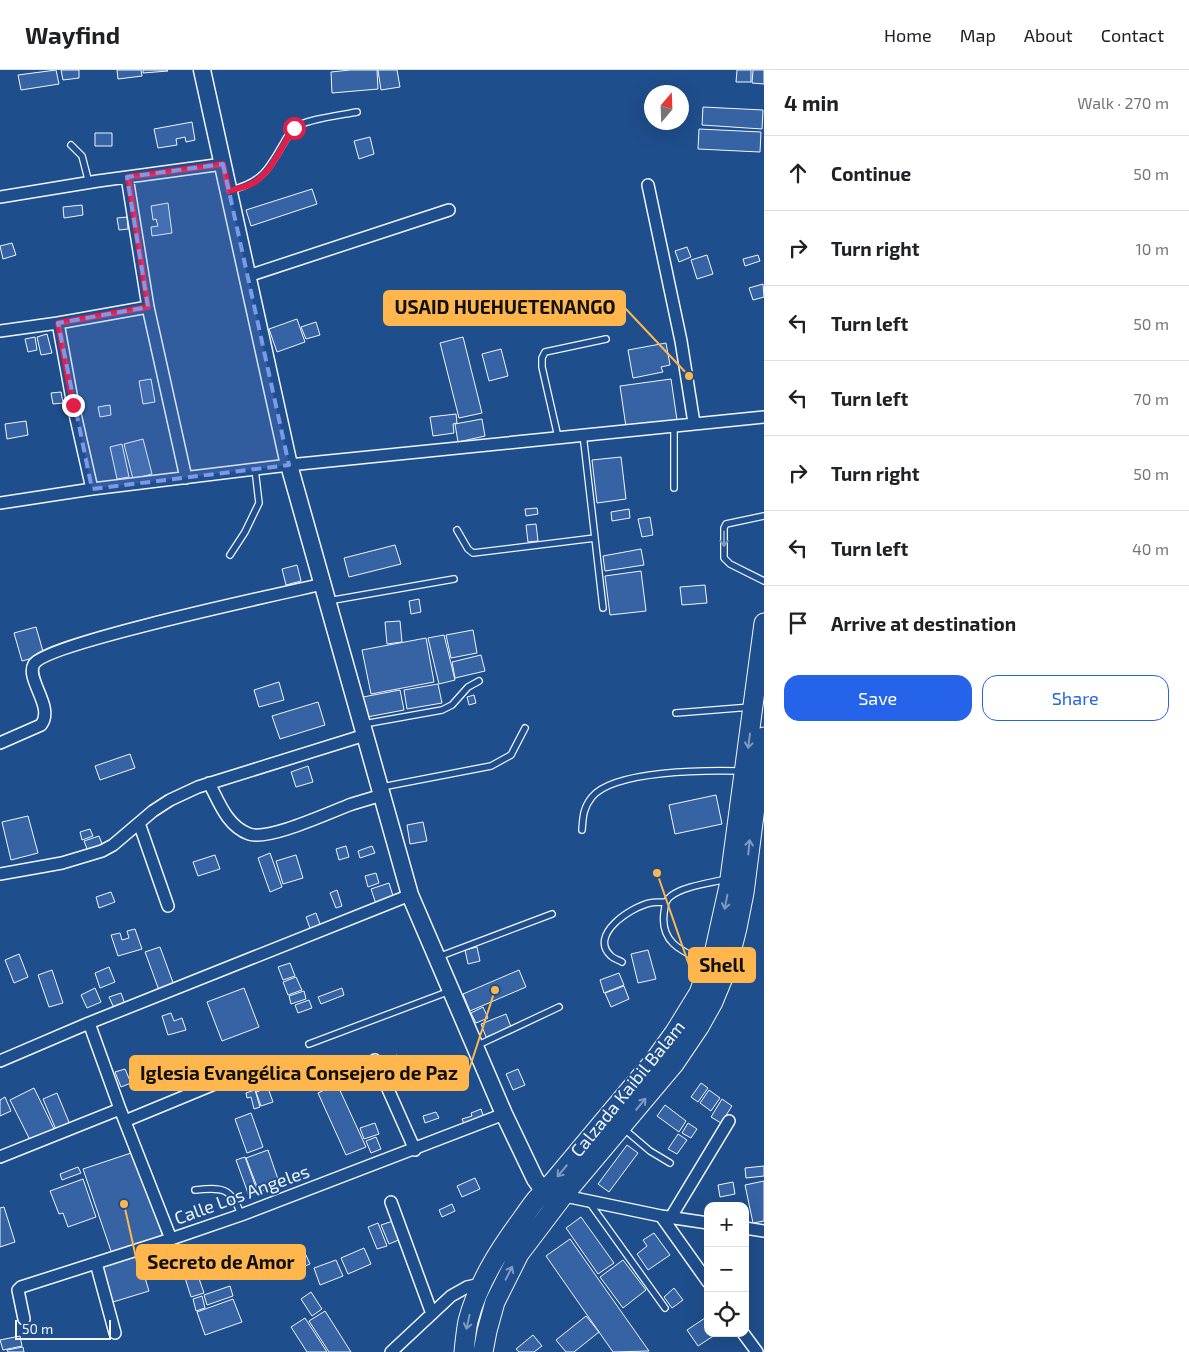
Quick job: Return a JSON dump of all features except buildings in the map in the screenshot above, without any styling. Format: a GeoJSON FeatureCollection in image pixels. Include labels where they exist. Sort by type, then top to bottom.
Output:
{"type":"FeatureCollection","features":[{"type":"Feature","properties":{"kind":"main road","name":"Calzada Kaibil Balam"},"geometry":{"type":"LineString","coordinates":[[464,1352],[467,1323],[474,1300],[500,1250],[543,1190],[552,1183],[654,1061],[692,1007],[699,993],[710,964],[723,918],[731,877],[764,624]]}},
{"type":"Feature","properties":{"kind":"main road","name":"Calzada Kaibil Balam"},"geometry":{"type":"LineString","coordinates":[[483,1352],[491,1313],[507,1275],[527,1242],[687,1046],[713,1002],[727,968],[738,928],[764,737]]}},
{"type":"Feature","properties":{"kind":"street"},"geometry":{"type":"LineString","coordinates":[[202,70],[289,465],[410,895],[504,1114],[535,1179],[543,1190],[589,1202],[704,1222]]}},
{"type":"Feature","properties":{"kind":"street"},"geometry":{"type":"LineString","coordinates":[[0,197],[89,182],[223,164]]}},
{"type":"Feature","properties":{"kind":"street"},"geometry":{"type":"LineString","coordinates":[[128,177],[148,307],[186,478]]}},
{"type":"Feature","properties":{"kind":"street"},"geometry":{"type":"LineString","coordinates":[[648,185],[681,341],[694,423]]}},
{"type":"Feature","properties":{"kind":"street"},"geometry":{"type":"LineString","coordinates":[[248,276],[449,210]]}},
{"type":"Feature","properties":{"kind":"street"},"geometry":{"type":"LineString","coordinates":[[0,331],[148,307]]}},
{"type":"Feature","properties":{"kind":"street"},"geometry":{"type":"LineString","coordinates":[[58,323],[73,405],[92,489]]}},
{"type":"Feature","properties":{"kind":"street"},"geometry":{"type":"LineString","coordinates":[[0,503],[92,489],[289,465],[764,417]]}},
{"type":"Feature","properties":{"kind":"street"},"geometry":{"type":"LineString","coordinates":[[0,743],[44,722],[46,716],[32,671],[34,663],[47,654],[106,635],[323,584]]}},
{"type":"Feature","properties":{"kind":"street"},"geometry":{"type":"LineString","coordinates":[[0,874],[62,863],[102,851],[170,800],[209,783],[363,730]]}},
{"type":"Feature","properties":{"kind":"street"},"geometry":{"type":"LineString","coordinates":[[209,783],[224,814],[236,826],[250,834],[269,834],[381,791]]}},
{"type":"Feature","properties":{"kind":"street"},"geometry":{"type":"LineString","coordinates":[[139,823],[168,906]]}},
{"type":"Feature","properties":{"kind":"street"},"geometry":{"type":"LineString","coordinates":[[0,1061],[89,1023],[410,895]]}},
{"type":"Feature","properties":{"kind":"street"},"geometry":{"type":"LineString","coordinates":[[89,1023],[171,1240]]}},
{"type":"Feature","properties":{"kind":"street"},"geometry":{"type":"LineString","coordinates":[[375,1060],[415,1150]]}},
{"type":"Feature","properties":{"kind":"street"},"geometry":{"type":"LineString","coordinates":[[125,1121],[234,1076]]}},
{"type":"Feature","properties":{"kind":"street"},"geometry":{"type":"LineString","coordinates":[[0,1157],[120,1109]]}},
{"type":"Feature","properties":{"kind":"street","name":"Calle Los Angeles"},"geometry":{"type":"LineString","coordinates":[[24,1319],[19,1288],[171,1240],[241,1215],[415,1150],[504,1114]]}},
{"type":"Feature","properties":{"kind":"street"},"geometry":{"type":"LineString","coordinates":[[666,1217],[728,1121]]}},
{"type":"Feature","properties":{"kind":"street"},"geometry":{"type":"LineString","coordinates":[[391,1202],[432,1314]]}},
{"type":"Feature","properties":{"kind":"street"},"geometry":{"type":"LineString","coordinates":[[666,1217],[704,1276]]}},
{"type":"Feature","properties":{"kind":"street"},"geometry":{"type":"LineString","coordinates":[[749,1229],[764,1231]]}},
{"type":"Feature","properties":{"kind":"street"},"geometry":{"type":"LineString","coordinates":[[96,1263],[115,1333]]}},
{"type":"Feature","properties":{"kind":"street"},"geometry":{"type":"LineString","coordinates":[[391,1352],[458,1290],[481,1284]]}},
{"type":"Feature","properties":{"kind":"street"},"geometry":{"type":"LineString","coordinates":[[747,1337],[757,1352]]}},
{"type":"Feature","properties":{"kind":"lane"},"geometry":{"type":"LineString","coordinates":[[229,191],[245,187],[256,181],[270,166],[294,128],[306,122],[357,112]]}},
{"type":"Feature","properties":{"kind":"lane"},"geometry":{"type":"LineString","coordinates":[[71,145],[82,156],[89,182]]}},
{"type":"Feature","properties":{"kind":"lane"},"geometry":{"type":"LineString","coordinates":[[558,437],[542,367],[542,358],[545,352],[606,339]]}},
{"type":"Feature","properties":{"kind":"lane"},"geometry":{"type":"LineString","coordinates":[[674,425],[674,488]]}},
{"type":"Feature","properties":{"kind":"lane"},"geometry":{"type":"LineString","coordinates":[[583,434],[603,608]]}},
{"type":"Feature","properties":{"kind":"lane"},"geometry":{"type":"LineString","coordinates":[[230,555],[260,503],[255,469]]}},
{"type":"Feature","properties":{"kind":"lane"},"geometry":{"type":"LineString","coordinates":[[764,516],[727,523],[724,528],[724,558],[726,561],[764,581]]}},
{"type":"Feature","properties":{"kind":"lane"},"geometry":{"type":"LineString","coordinates":[[457,530],[468,550],[473,553],[595,538]]}},
{"type":"Feature","properties":{"kind":"lane"},"geometry":{"type":"LineString","coordinates":[[328,601],[454,579]]}},
{"type":"Feature","properties":{"kind":"lane"},"geometry":{"type":"LineString","coordinates":[[363,730],[442,710],[452,704],[468,687],[479,681]]}},
{"type":"Feature","properties":{"kind":"lane"},"geometry":{"type":"LineString","coordinates":[[676,712],[753,707]]}},
{"type":"Feature","properties":{"kind":"lane"},"geometry":{"type":"LineString","coordinates":[[381,791],[491,766],[510,755],[525,728]]}},
{"type":"Feature","properties":{"kind":"lane"},"geometry":{"type":"LineString","coordinates":[[582,830],[583,811],[592,796],[608,786],[631,779],[674,772],[745,771]]}},
{"type":"Feature","properties":{"kind":"lane"},"geometry":{"type":"LineString","coordinates":[[710,964],[678,949],[666,934],[664,917],[666,902],[671,896],[683,890],[731,877]]}},
{"type":"Feature","properties":{"kind":"lane"},"geometry":{"type":"LineString","coordinates":[[622,962],[611,956],[606,948],[604,937],[610,928],[620,918],[635,908],[650,903],[666,902]]}},
{"type":"Feature","properties":{"kind":"lane"},"geometry":{"type":"LineString","coordinates":[[438,957],[552,914]]}},
{"type":"Feature","properties":{"kind":"lane"},"geometry":{"type":"LineString","coordinates":[[310,1044],[452,990]]}},
{"type":"Feature","properties":{"kind":"lane"},"geometry":{"type":"LineString","coordinates":[[476,1046],[559,1007]]}},
{"type":"Feature","properties":{"kind":"lane"},"geometry":{"type":"LineString","coordinates":[[621,1127],[650,1151],[670,1163]]}},
{"type":"Feature","properties":{"kind":"lane"},"geometry":{"type":"LineString","coordinates":[[195,1190],[224,1189],[232,1196],[241,1215]]}},
{"type":"Feature","properties":{"kind":"lane"},"geometry":{"type":"LineString","coordinates":[[589,1202],[665,1308]]}},
{"type":"Feature","properties":{"kind":"highlighted area"},"geometry":{"type":"Polygon","coordinates":[[[223,164],[289,465],[92,489],[58,323],[148,307],[127,177],[223,164]]]}},
{"type":"Feature","properties":{"kind":"place","name":"USAID HUEHUETENANGO"},"geometry":{"type":"Point","coordinates":[689,376]}},
{"type":"Feature","properties":{"kind":"place","name":"Shell"},"geometry":{"type":"Point","coordinates":[657,873]}},
{"type":"Feature","properties":{"kind":"place","name":"Iglesia Evangélica Consejero de Paz"},"geometry":{"type":"Point","coordinates":[495,990]}},
{"type":"Feature","properties":{"kind":"place","name":"Secreto de Amor"},"geometry":{"type":"Point","coordinates":[124,1204]}},
{"type":"Feature","properties":{"kind":"route"},"geometry":{"type":"LineString","coordinates":[[73,405],[58,323],[148,307],[128,177],[223,164],[229,191],[245,187],[256,181],[270,166],[294,128]]}}]}
